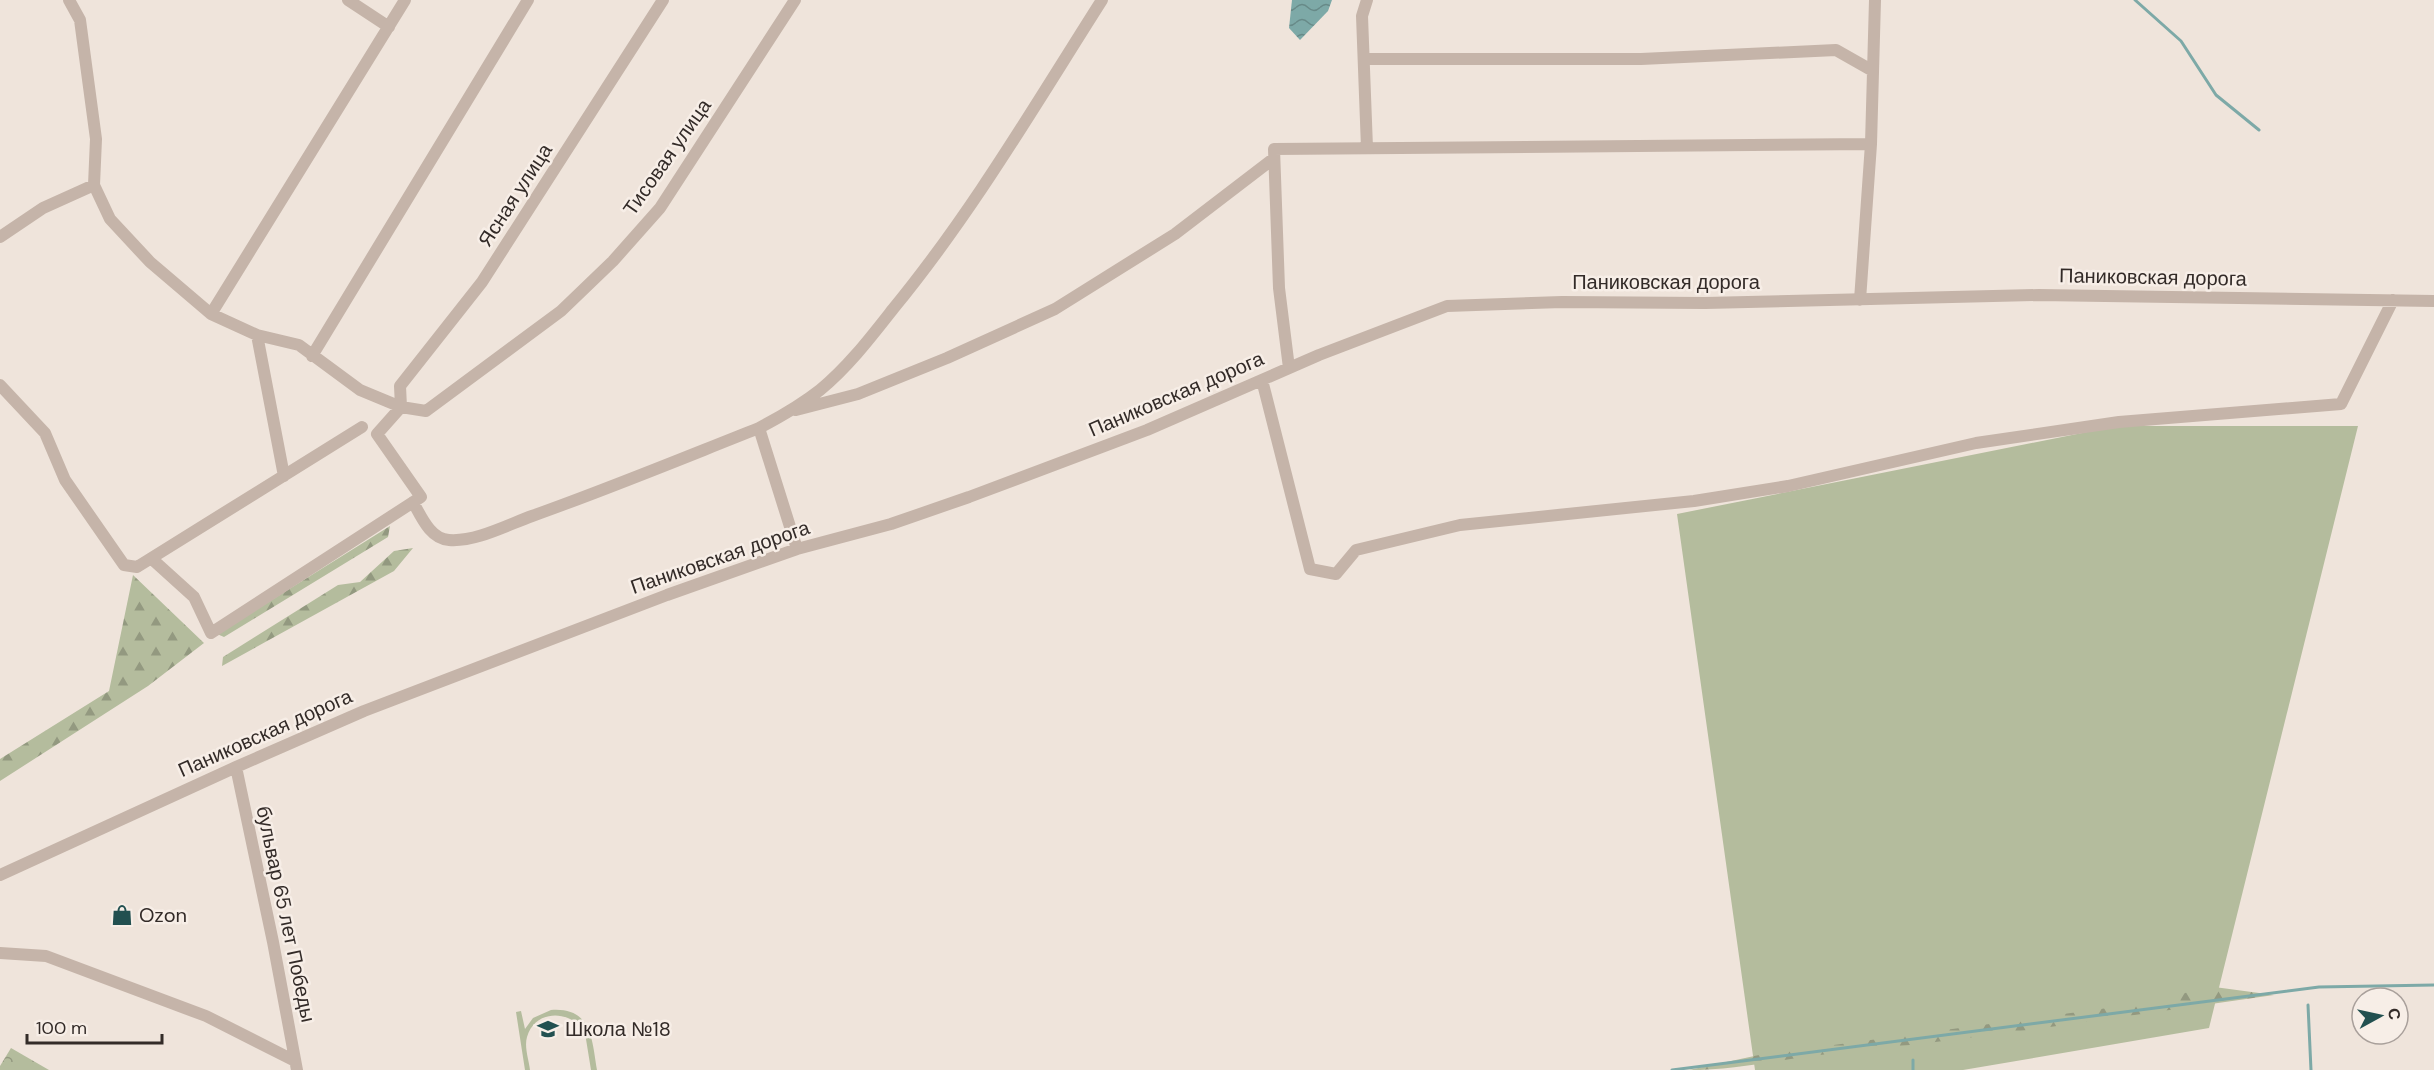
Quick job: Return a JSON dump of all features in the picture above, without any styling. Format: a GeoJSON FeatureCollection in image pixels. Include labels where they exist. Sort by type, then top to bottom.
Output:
{"type":"FeatureCollection","features":[{"type":"Feature","properties":{"kind":"street"},"geometry":{"type":"LineString","coordinates":[[69,0],[80,20],[96,139],[94,185],[110,219],[132,245],[211,314],[257,335],[299,345],[360,390],[401,407],[377,434],[421,497],[211,633],[194,597],[152,559]]}},
{"type":"Feature","properties":{"kind":"street"},"geometry":{"type":"LineString","coordinates":[[348,0],[389,27]]}},
{"type":"Feature","properties":{"kind":"street"},"geometry":{"type":"LineString","coordinates":[[211,314],[405,0]]}},
{"type":"Feature","properties":{"kind":"street"},"geometry":{"type":"LineString","coordinates":[[312,356],[528,0]]}},
{"type":"Feature","properties":{"kind":"street","name":"Ясная улица"},"geometry":{"type":"LineString","coordinates":[[401,407],[400,386],[482,282],[663,0]]}},
{"type":"Feature","properties":{"kind":"street","name":"Тисовая улица"},"geometry":{"type":"LineString","coordinates":[[401,407],[426,411],[561,311],[613,261],[660,208],[795,0]]}},
{"type":"Feature","properties":{"kind":"street"},"geometry":{"type":"LineString","coordinates":[[413,502],[435,535],[448,540],[473,537],[601,491],[759,428],[789,412],[821,389],[855,355],[943,245],[1102,0]]}},
{"type":"Feature","properties":{"kind":"street"},"geometry":{"type":"LineString","coordinates":[[1367,0],[1362,16],[1367,148]]}},
{"type":"Feature","properties":{"kind":"street"},"geometry":{"type":"LineString","coordinates":[[1860,300],[1871,144],[1875,0]]}},
{"type":"Feature","properties":{"kind":"street"},"geometry":{"type":"LineString","coordinates":[[1364,59],[1641,59],[1836,50],[1873,71]]}},
{"type":"Feature","properties":{"kind":"street"},"geometry":{"type":"LineString","coordinates":[[1288,368],[1280,288],[1274,149],[1871,144]]}},
{"type":"Feature","properties":{"kind":"street"},"geometry":{"type":"LineString","coordinates":[[789,412],[858,394],[946,358],[1055,309],[1175,234],[1274,159]]}},
{"type":"Feature","properties":{"kind":"street"},"geometry":{"type":"LineString","coordinates":[[0,237],[42,208],[94,185]]}},
{"type":"Feature","properties":{"kind":"street","name":"Паниковская дорога"},"geometry":{"type":"LineString","coordinates":[[0,875],[364,711],[667,595],[797,549],[891,524],[969,497],[1147,430],[1288,368],[1447,306],[1562,302],[1860,300],[2039,295],[2434,301]]}},
{"type":"Feature","properties":{"kind":"street"},"geometry":{"type":"LineString","coordinates":[[1262,380],[1310,569],[1336,574],[1356,550],[1460,525],[1694,501],[1788,486],[1976,443],[2119,422],[2341,404],[2393,300]]}},
{"type":"Feature","properties":{"kind":"street"},"geometry":{"type":"LineString","coordinates":[[257,335],[284,476]]}},
{"type":"Feature","properties":{"kind":"street"},"geometry":{"type":"LineString","coordinates":[[0,386],[45,433],[65,480],[124,565],[137,567],[362,427]]}},
{"type":"Feature","properties":{"kind":"street"},"geometry":{"type":"LineString","coordinates":[[759,428],[797,549]]}},
{"type":"Feature","properties":{"kind":"street","name":"бульвар 65 лет Победы"},"geometry":{"type":"LineString","coordinates":[[236,767],[296,1065]]}},
{"type":"Feature","properties":{"kind":"street"},"geometry":{"type":"LineString","coordinates":[[0,953],[46,956],[206,1016],[296,1065]]}},
{"type":"Feature","properties":{"kind":"green space"},"geometry":{"type":"Polygon","coordinates":[[[2117,426],[2358,426],[2209,1028],[1963,1070],[1755,1070],[1677,514],[2117,426]]]}},
{"type":"Feature","properties":{"kind":"green space"},"geometry":{"type":"Polygon","coordinates":[[[390,526],[388,537],[224,637],[217,634],[390,526]]]}},
{"type":"Feature","properties":{"kind":"green space"},"geometry":{"type":"Polygon","coordinates":[[[413,548],[394,571],[222,666],[223,657],[338,585],[360,582],[394,551],[413,548]]]}},
{"type":"Feature","properties":{"kind":"green space"},"geometry":{"type":"Polygon","coordinates":[[[133,575],[204,643],[148,686],[0,781],[0,759],[109,691],[133,575]]]}},
{"type":"Feature","properties":{"kind":"green space"},"geometry":{"type":"Polygon","coordinates":[[[2207,986],[2274,995],[1996,1034],[1741,1066],[1689,1070],[1759,1055],[2160,1001],[2207,986]]]}},
{"type":"Feature","properties":{"kind":"green space"},"geometry":{"type":"Polygon","coordinates":[[[551,1010],[565,1010],[582,1020],[591,1037],[597,1070],[591,1070],[585,1033],[579,1025],[563,1016],[554,1015],[537,1021],[531,1028],[526,1045],[530,1070],[525,1070],[516,1012],[521,1011],[525,1029],[533,1018],[551,1010]]]}},
{"type":"Feature","properties":{"kind":"green space"},"geometry":{"type":"Polygon","coordinates":[[[11,1048],[49,1070],[0,1070],[11,1048]]]}},
{"type":"Feature","properties":{"kind":"water"},"geometry":{"type":"Polygon","coordinates":[[[1292,0],[1332,0],[1328,11],[1300,40],[1289,28],[1292,0]]]}},
{"type":"Feature","properties":{"kind":"waterway"},"geometry":{"type":"LineString","coordinates":[[2135,0],[2181,41],[2216,95],[2259,130]]}},
{"type":"Feature","properties":{"kind":"waterway"},"geometry":{"type":"LineString","coordinates":[[1672,1070],[2319,987],[2434,985]]}},
{"type":"Feature","properties":{"kind":"waterway"},"geometry":{"type":"LineString","coordinates":[[2308,1005],[2311,1070]]}},
{"type":"Feature","properties":{"kind":"waterway"},"geometry":{"type":"LineString","coordinates":[[1913,1060],[1913,1070]]}},
{"type":"Feature","properties":{"kind":"place","name":"Ozon"},"geometry":{"type":"Point","coordinates":[122,915]}},
{"type":"Feature","properties":{"kind":"place","name":"Школа №18"},"geometry":{"type":"Point","coordinates":[548,1029]}}]}
